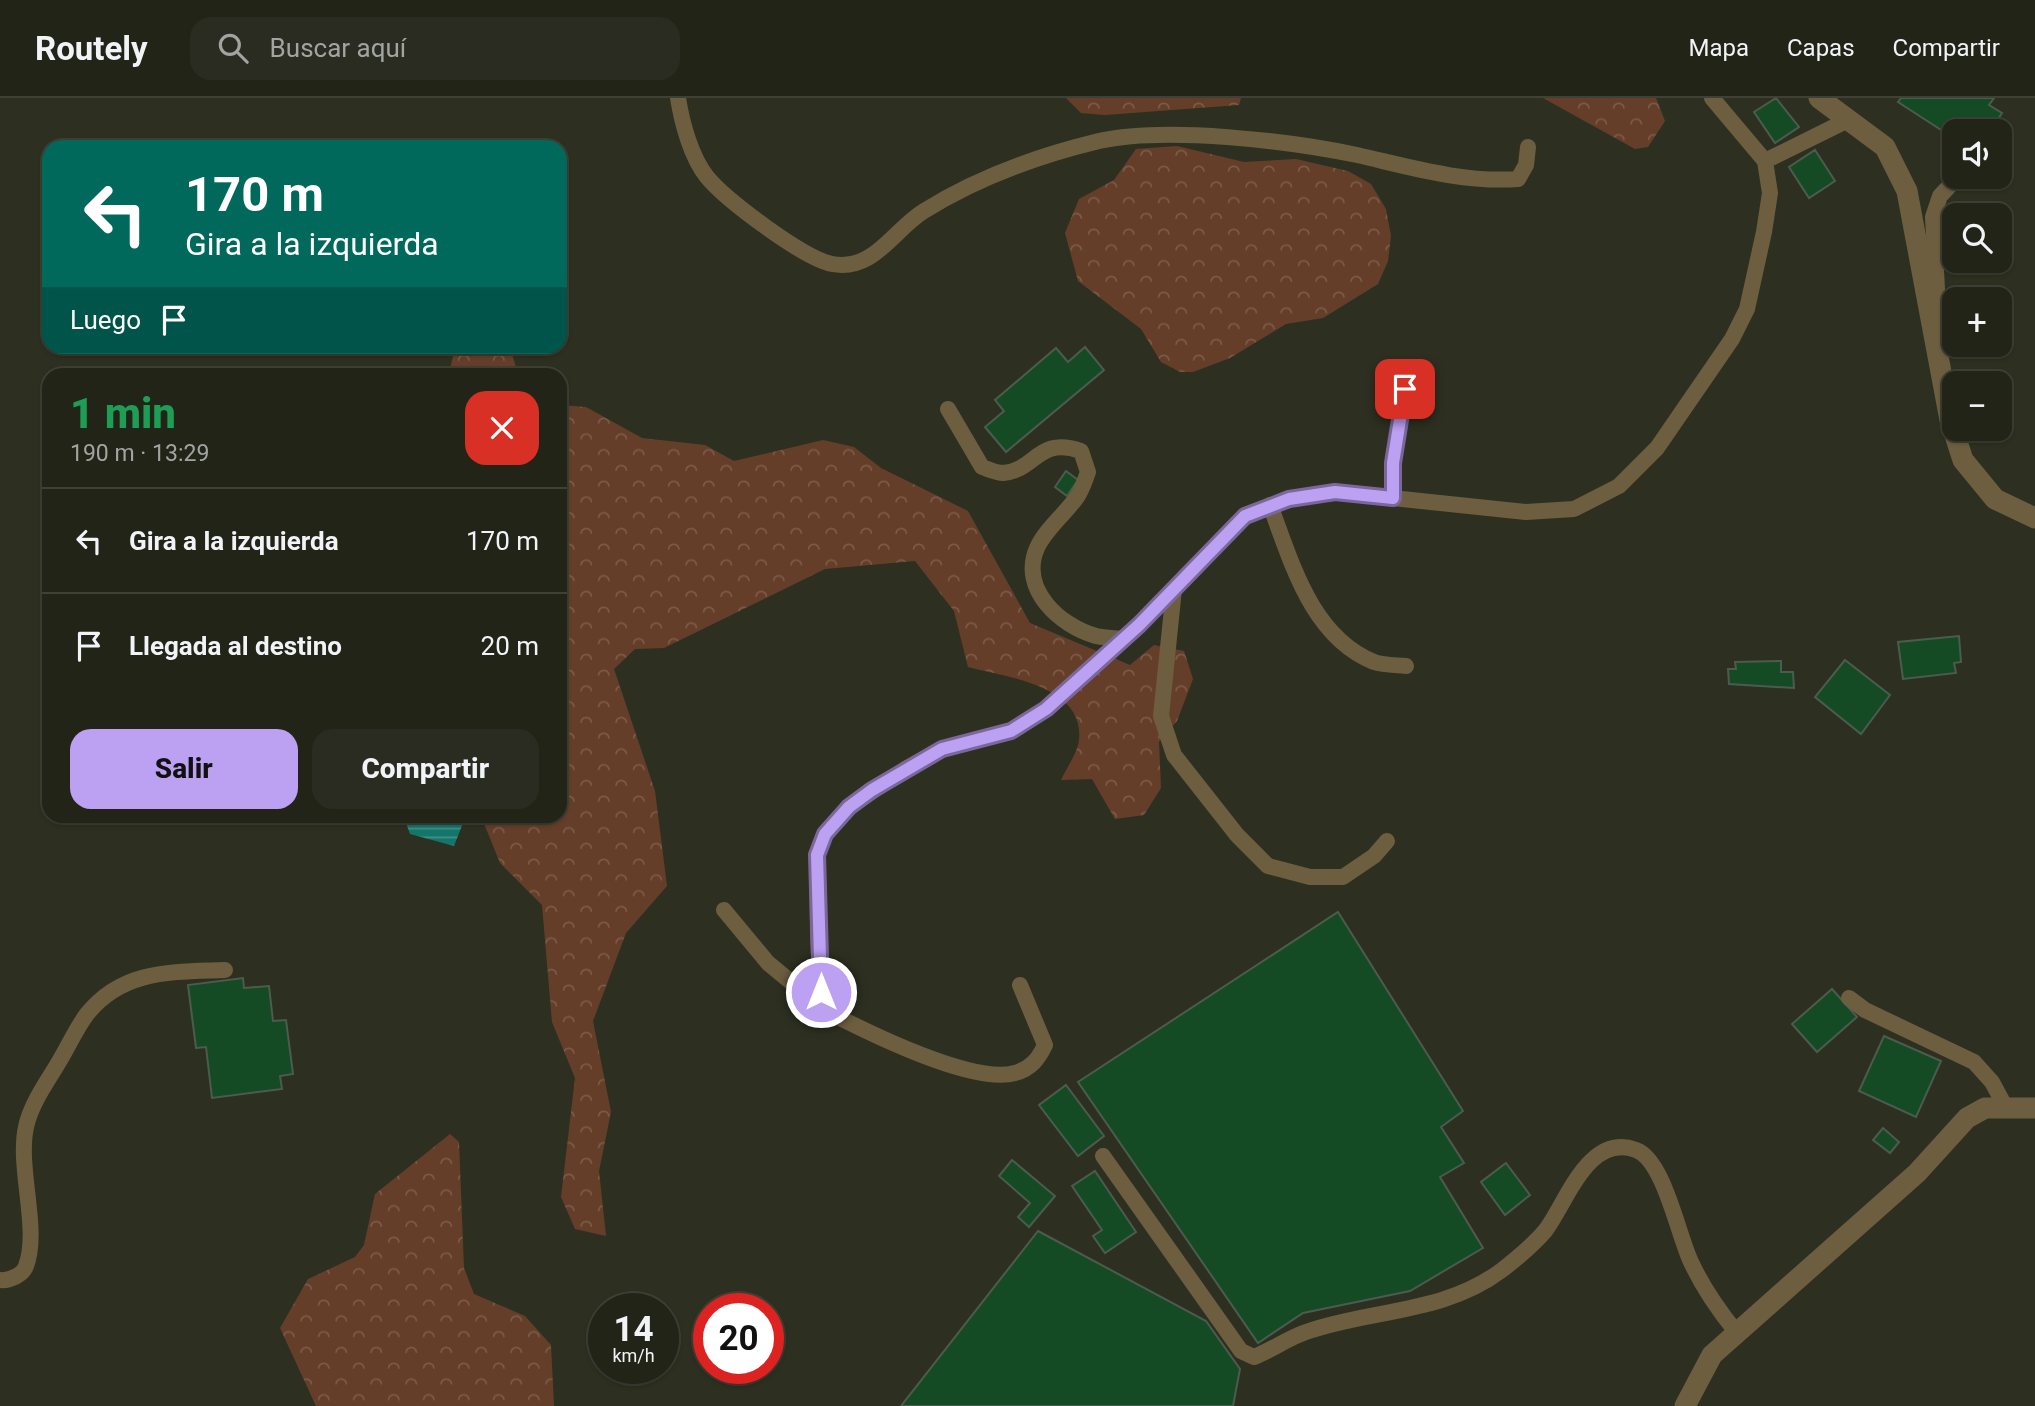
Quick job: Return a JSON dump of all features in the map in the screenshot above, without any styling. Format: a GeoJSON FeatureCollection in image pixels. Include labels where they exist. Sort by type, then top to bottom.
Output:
{"type":"FeatureCollection","features":[{"type":"Feature","properties":{"kind":"street"},"geometry":{"type":"LineString","coordinates":[[1819,98],[1885,147],[1907,191],[1950,420],[1963,460],[1995,499],[2035,518]]}},
{"type":"Feature","properties":{"kind":"street"},"geometry":{"type":"LineString","coordinates":[[1685,1406],[1712,1355],[1917,1173],[1967,1118],[1985,1108],[2035,1108]]}},
{"type":"Feature","properties":{"kind":"lane"},"geometry":{"type":"LineString","coordinates":[[678,98],[690,143],[707,176],[791,245],[831,264],[857,264],[876,254],[921,212],[1015,164],[1103,141],[1155,135],[1274,143],[1351,154],[1461,178],[1496,181],[1518,179],[1527,165],[1528,147]]}},
{"type":"Feature","properties":{"kind":"lane"},"geometry":{"type":"LineString","coordinates":[[1020,985],[1045,1045],[1039,1060],[1016,1073],[988,1075],[941,1061],[865,1031],[830,1013],[821,992],[817,855],[825,834],[849,807],[907,768],[942,749],[1011,731],[1046,709],[1123,639],[1245,516],[1270,505],[1335,492],[1526,512],[1574,509],[1619,486],[1657,449],[1732,339],[1747,309],[1758,270],[1770,193],[1765,161],[1712,98]]}},
{"type":"Feature","properties":{"kind":"lane"},"geometry":{"type":"LineString","coordinates":[[1765,161],[1850,119]]}},
{"type":"Feature","properties":{"kind":"lane"},"geometry":{"type":"LineString","coordinates":[[1938,362],[1939,303],[1933,217],[1940,196],[1947,189]]}},
{"type":"Feature","properties":{"kind":"lane"},"geometry":{"type":"LineString","coordinates":[[1393,498],[1393,463],[1405,389]]}},
{"type":"Feature","properties":{"kind":"lane"},"geometry":{"type":"LineString","coordinates":[[948,410],[982,467],[1003,473],[1062,445],[1081,451],[1088,472],[1078,496],[1037,548],[1033,570],[1035,589],[1048,607],[1072,625],[1096,636],[1123,639]]}},
{"type":"Feature","properties":{"kind":"lane"},"geometry":{"type":"LineString","coordinates":[[1270,505],[1321,622],[1344,646],[1376,663],[1406,666]]}},
{"type":"Feature","properties":{"kind":"lane"},"geometry":{"type":"LineString","coordinates":[[1174,589],[1161,716],[1174,755],[1237,835],[1268,866],[1310,877],[1343,877],[1374,856],[1387,841]]}},
{"type":"Feature","properties":{"kind":"lane"},"geometry":{"type":"LineString","coordinates":[[724,910],[768,964],[797,987],[821,992]]}},
{"type":"Feature","properties":{"kind":"lane"},"geometry":{"type":"LineString","coordinates":[[0,1279],[6,1281],[22,1272],[27,1265],[29,1246],[23,1147],[26,1125],[33,1107],[87,1014],[109,992],[127,980],[158,973],[225,970]]}},
{"type":"Feature","properties":{"kind":"lane"},"geometry":{"type":"LineString","coordinates":[[1849,998],[1866,1010],[1974,1062],[1992,1082],[2006,1108]]}},
{"type":"Feature","properties":{"kind":"lane"},"geometry":{"type":"LineString","coordinates":[[1103,1156],[1241,1351],[1254,1357],[1305,1332],[1422,1308],[1501,1271],[1542,1234],[1561,1209],[1585,1164],[1601,1154],[1620,1148],[1636,1150],[1647,1157],[1658,1174],[1691,1263],[1706,1290],[1737,1333]]}},
{"type":"Feature","properties":{"kind":"green space"},"geometry":{"type":"Polygon","coordinates":[[[1066,98],[1241,98],[1239,105],[1105,115],[1081,113],[1066,98]]]}},
{"type":"Feature","properties":{"kind":"green space"},"geometry":{"type":"Polygon","coordinates":[[[1543,98],[1656,98],[1665,121],[1648,147],[1635,149],[1543,98]]]}},
{"type":"Feature","properties":{"kind":"green space"},"geometry":{"type":"Polygon","coordinates":[[[1177,146],[1244,162],[1296,159],[1348,171],[1371,184],[1386,209],[1391,236],[1388,261],[1378,284],[1323,318],[1286,324],[1230,358],[1193,372],[1180,372],[1161,362],[1141,329],[1078,281],[1065,233],[1079,199],[1114,180],[1136,149],[1177,146]]]}},
{"type":"Feature","properties":{"kind":"green space"},"geometry":{"type":"Polygon","coordinates":[[[453,354],[512,354],[516,368],[450,368],[453,354]]]}},
{"type":"Feature","properties":{"kind":"green space"},"geometry":{"type":"Polygon","coordinates":[[[567,406],[586,407],[642,438],[705,445],[734,461],[823,440],[854,447],[881,468],[968,511],[1030,623],[1130,665],[1154,645],[1184,651],[1193,679],[1177,721],[1159,742],[1161,788],[1144,815],[1115,819],[1092,779],[1061,780],[1079,740],[1078,722],[1070,707],[1040,687],[968,667],[954,611],[915,561],[825,569],[664,648],[635,649],[614,669],[655,791],[667,886],[626,933],[593,1021],[611,1112],[599,1171],[606,1236],[575,1229],[561,1197],[575,1078],[552,1022],[542,905],[500,863],[484,823],[567,823],[567,406]]]}},
{"type":"Feature","properties":{"kind":"green space"},"geometry":{"type":"Polygon","coordinates":[[[450,1134],[459,1142],[464,1268],[474,1294],[525,1316],[551,1345],[554,1406],[316,1406],[280,1328],[308,1279],[355,1257],[364,1245],[375,1194],[450,1134]]]}},
{"type":"Feature","properties":{"kind":"water"},"geometry":{"type":"Polygon","coordinates":[[[406,823],[463,823],[454,846],[410,834],[406,823]]]}},
{"type":"Feature","properties":{"kind":"building"},"geometry":{"type":"Polygon","coordinates":[[[1776,98],[1799,127],[1775,143],[1754,112],[1776,98]]]}},
{"type":"Feature","properties":{"kind":"building"},"geometry":{"type":"Polygon","coordinates":[[[1901,98],[1994,98],[1989,105],[2002,113],[1998,119],[1942,119],[1942,131],[1898,102],[1901,98]]]}},
{"type":"Feature","properties":{"kind":"building"},"geometry":{"type":"Polygon","coordinates":[[[1815,150],[1835,181],[1809,198],[1789,167],[1815,150]]]}},
{"type":"Feature","properties":{"kind":"building"},"geometry":{"type":"Polygon","coordinates":[[[1085,347],[1104,370],[1006,452],[985,427],[1004,411],[995,400],[1056,348],[1068,362],[1085,347]]]}},
{"type":"Feature","properties":{"kind":"building"},"geometry":{"type":"Polygon","coordinates":[[[1066,471],[1078,480],[1067,496],[1055,487],[1066,471]]]}},
{"type":"Feature","properties":{"kind":"building"},"geometry":{"type":"Polygon","coordinates":[[[1959,636],[1961,662],[1954,663],[1956,673],[1903,679],[1898,642],[1959,636]]]}},
{"type":"Feature","properties":{"kind":"building"},"geometry":{"type":"Polygon","coordinates":[[[1845,660],[1890,695],[1861,734],[1815,697],[1845,660]]]}},
{"type":"Feature","properties":{"kind":"building"},"geometry":{"type":"Polygon","coordinates":[[[1781,661],[1781,672],[1793,672],[1794,688],[1729,684],[1728,669],[1736,669],[1735,662],[1781,661]]]}},
{"type":"Feature","properties":{"kind":"building"},"geometry":{"type":"Polygon","coordinates":[[[1338,912],[1463,1111],[1441,1127],[1464,1163],[1440,1177],[1483,1248],[1410,1291],[1303,1313],[1258,1343],[1078,1082],[1338,912]]]}},
{"type":"Feature","properties":{"kind":"building"},"geometry":{"type":"Polygon","coordinates":[[[243,978],[244,988],[269,986],[273,1021],[286,1020],[293,1074],[280,1076],[282,1089],[212,1098],[206,1047],[196,1048],[188,985],[243,978]]]}},
{"type":"Feature","properties":{"kind":"building"},"geometry":{"type":"Polygon","coordinates":[[[1832,989],[1857,1017],[1817,1052],[1792,1024],[1832,989]]]}},
{"type":"Feature","properties":{"kind":"building"},"geometry":{"type":"Polygon","coordinates":[[[1884,1036],[1941,1061],[1916,1117],[1859,1091],[1884,1036]]]}},
{"type":"Feature","properties":{"kind":"building"},"geometry":{"type":"Polygon","coordinates":[[[1066,1085],[1104,1136],[1078,1156],[1039,1105],[1066,1085]]]}},
{"type":"Feature","properties":{"kind":"building"},"geometry":{"type":"Polygon","coordinates":[[[1883,1128],[1899,1142],[1890,1153],[1873,1140],[1883,1128]]]}},
{"type":"Feature","properties":{"kind":"building"},"geometry":{"type":"Polygon","coordinates":[[[1012,1160],[1055,1196],[1029,1227],[1018,1217],[1030,1203],[999,1176],[1012,1160]]]}},
{"type":"Feature","properties":{"kind":"building"},"geometry":{"type":"Polygon","coordinates":[[[1506,1163],[1530,1195],[1505,1215],[1481,1182],[1506,1163]]]}},
{"type":"Feature","properties":{"kind":"building"},"geometry":{"type":"Polygon","coordinates":[[[1095,1171],[1136,1232],[1105,1253],[1093,1236],[1102,1230],[1072,1186],[1095,1171]]]}},
{"type":"Feature","properties":{"kind":"building"},"geometry":{"type":"Polygon","coordinates":[[[1038,1231],[1206,1321],[1240,1369],[1233,1406],[901,1406],[1038,1231]]]}},
{"type":"Feature","properties":{"kind":"route"},"geometry":{"type":"LineString","coordinates":[[821,992],[817,855],[825,834],[849,807],[907,768],[942,749],[1011,731],[1046,709],[1139,625],[1245,516],[1289,499],[1335,492],[1393,498],[1393,463],[1405,389]]}}]}
